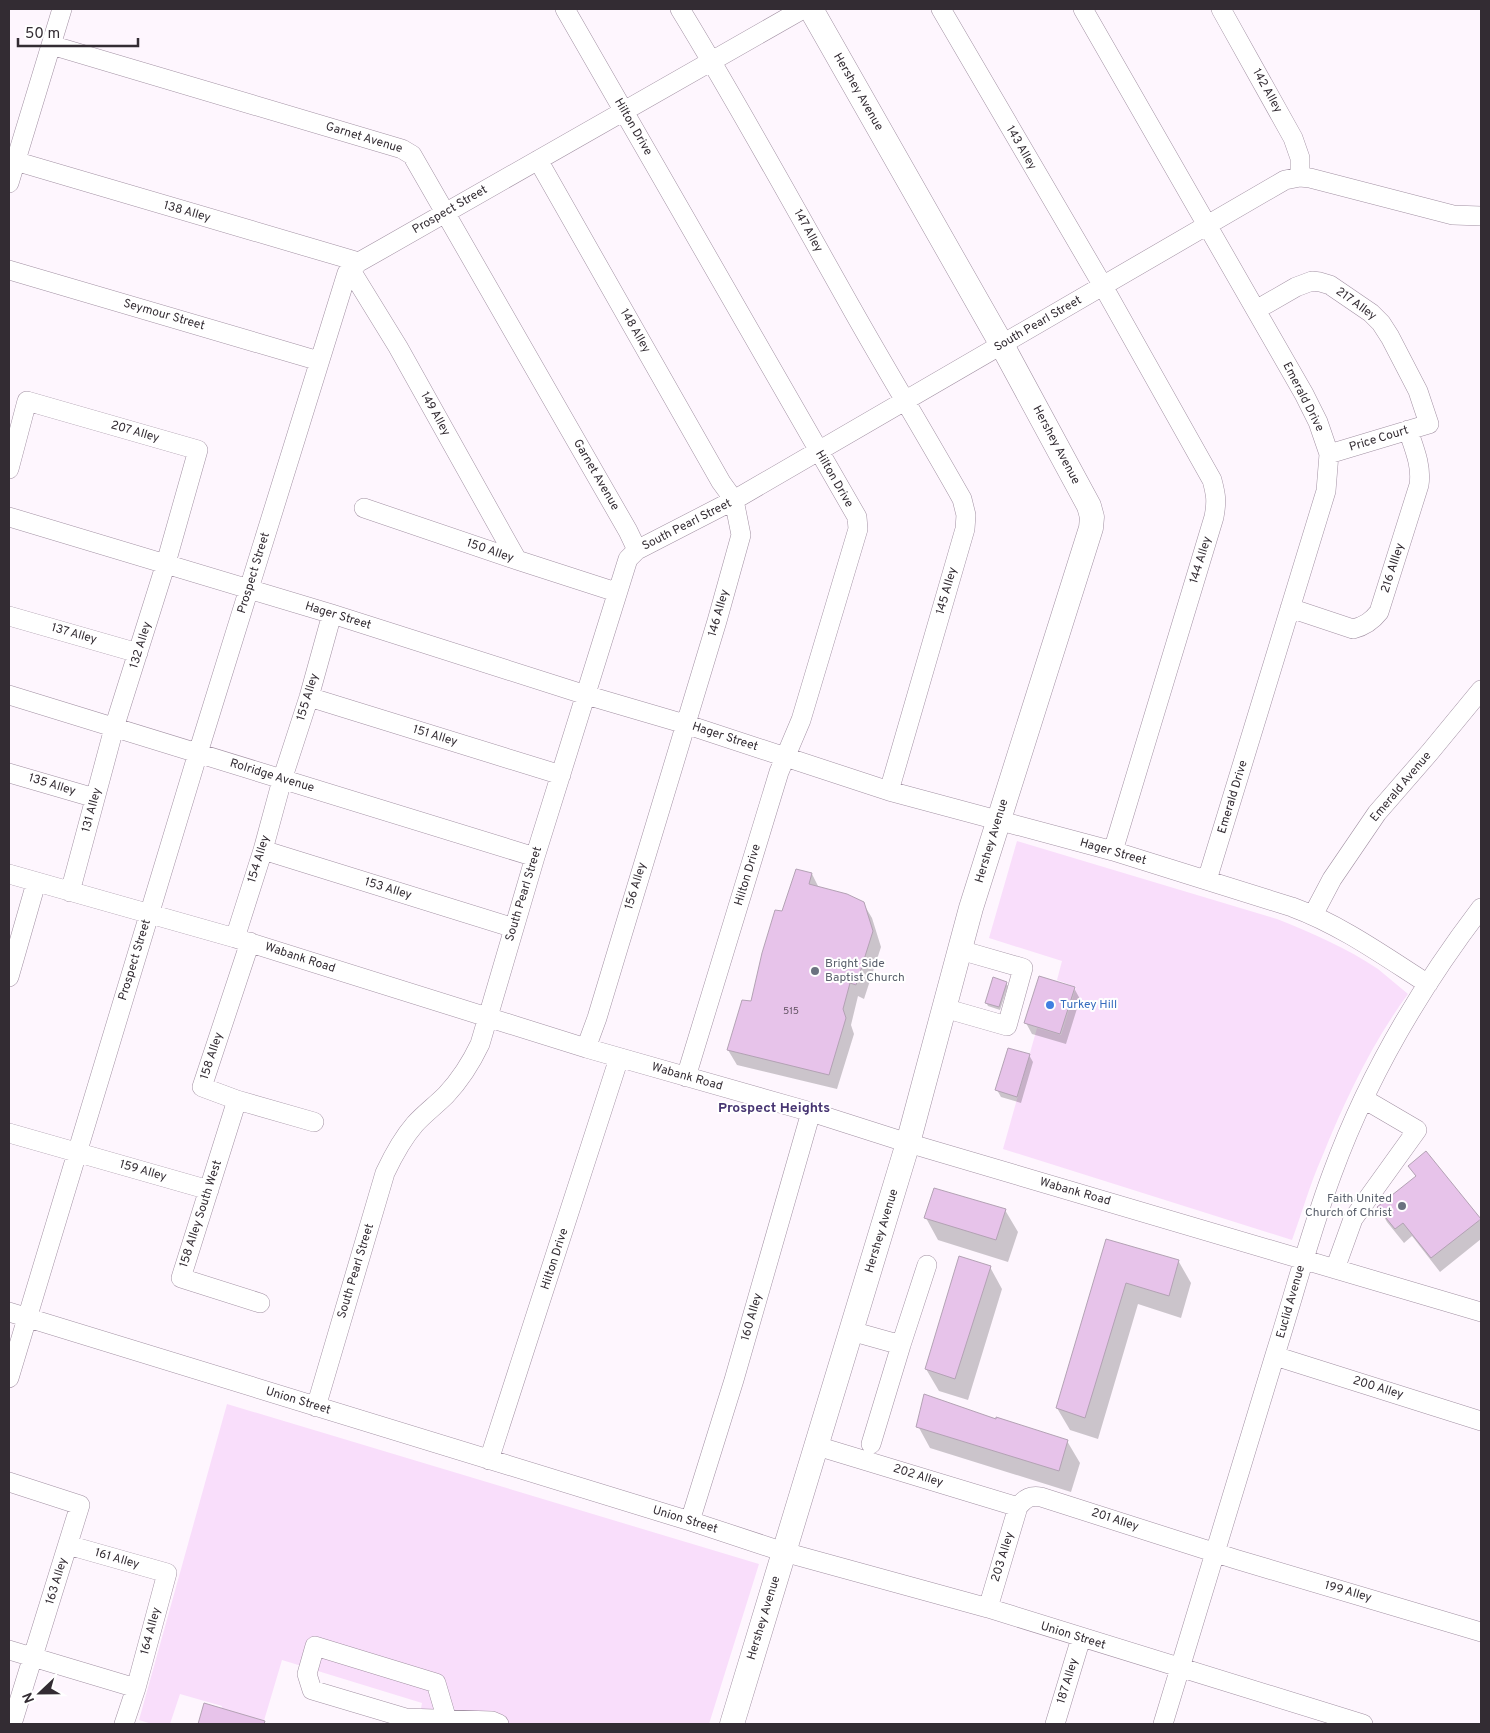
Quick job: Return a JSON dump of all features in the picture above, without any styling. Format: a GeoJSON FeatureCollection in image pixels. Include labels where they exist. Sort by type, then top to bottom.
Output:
{"type":"FeatureCollection","features":[{"type":"Feature","properties":{"kind":"main road","name":"Hershey Avenue"},"geometry":{"type":"LineString","coordinates":[[732,1724],[908,1143],[960,950],[1091,528],[1092,517],[1089,506],[1002,345],[811,9]]}},
{"type":"Feature","properties":{"kind":"street"},"geometry":{"type":"LineString","coordinates":[[9,183],[62,9]]}},
{"type":"Feature","properties":{"kind":"street","name":"Hilton Drive"},"geometry":{"type":"LineString","coordinates":[[565,9],[857,517],[858,529],[801,720],[779,772],[686,1077]]}},
{"type":"Feature","properties":{"kind":"street","name":"147 Alley"},"geometry":{"type":"LineString","coordinates":[[680,9],[906,401]]}},
{"type":"Feature","properties":{"kind":"street","name":"Prospect Street"},"geometry":{"type":"LineString","coordinates":[[9,1378],[198,753],[347,273],[355,266],[445,212],[803,9]]}},
{"type":"Feature","properties":{"kind":"street","name":"143 Alley"},"geometry":{"type":"LineString","coordinates":[[941,9],[1103,286]]}},
{"type":"Feature","properties":{"kind":"street","name":"Emerald Drive"},"geometry":{"type":"LineString","coordinates":[[1083,9],[1304,394],[1318,422],[1329,454],[1326,491],[1207,880]]}},
{"type":"Feature","properties":{"kind":"street","name":"142 Alley"},"geometry":{"type":"LineString","coordinates":[[1221,9],[1293,138],[1300,158],[1300,178]]}},
{"type":"Feature","properties":{"kind":"street","name":"Garnet Avenue"},"geometry":{"type":"LineString","coordinates":[[51,45],[402,149],[412,155],[628,531],[637,550]]}},
{"type":"Feature","properties":{"kind":"street","name":"148 Alley"},"geometry":{"type":"LineString","coordinates":[[538,160],[721,482],[734,500]]}},
{"type":"Feature","properties":{"kind":"street","name":"138 Alley"},"geometry":{"type":"LineString","coordinates":[[15,161],[355,266]]}},
{"type":"Feature","properties":{"kind":"street","name":"South Pearl Street"},"geometry":{"type":"LineString","coordinates":[[316,1407],[385,1174],[400,1144],[416,1123],[446,1094],[471,1063],[480,1044],[535,857],[628,558],[637,550],[734,500],[818,452],[1285,180],[1310,178],[1453,215],[1481,216]]}},
{"type":"Feature","properties":{"kind":"street","name":"149 Alley"},"geometry":{"type":"LineString","coordinates":[[355,266],[517,560]]}},
{"type":"Feature","properties":{"kind":"street","name":"Seymour Street"},"geometry":{"type":"LineString","coordinates":[[9,270],[319,361]]}},
{"type":"Feature","properties":{"kind":"street","name":"217 Alley"},"geometry":{"type":"LineString","coordinates":[[1256,310],[1296,287],[1312,281],[1330,285],[1381,323],[1418,391],[1429,424]]}},
{"type":"Feature","properties":{"kind":"street","name":"144 Alley"},"geometry":{"type":"LineString","coordinates":[[1103,286],[1212,480],[1217,502],[1112,851]]}},
{"type":"Feature","properties":{"kind":"street","name":"207 Alley"},"geometry":{"type":"LineString","coordinates":[[9,469],[27,401],[198,450],[166,563]]}},
{"type":"Feature","properties":{"kind":"street","name":"145 Alley"},"geometry":{"type":"LineString","coordinates":[[889,791],[965,529],[966,515],[962,499],[906,401]]}},
{"type":"Feature","properties":{"kind":"street","name":"Price Court"},"geometry":{"type":"LineString","coordinates":[[1329,454],[1429,424]]}},
{"type":"Feature","properties":{"kind":"street","name":"216 Allley"},"geometry":{"type":"LineString","coordinates":[[1290,608],[1354,629],[1364,626],[1379,612],[1419,485],[1418,458],[1408,430]]}},
{"type":"Feature","properties":{"kind":"street","name":"146 Alley"},"geometry":{"type":"LineString","coordinates":[[685,724],[741,535],[734,500]]}},
{"type":"Feature","properties":{"kind":"street","name":"150 Alley"},"geometry":{"type":"LineString","coordinates":[[364,508],[616,592]]}},
{"type":"Feature","properties":{"kind":"street","name":"Hager Street"},"geometry":{"type":"LineString","coordinates":[[9,517],[332,614],[786,756],[889,791],[1112,851],[1207,880],[1313,915],[1428,984]]}},
{"type":"Feature","properties":{"kind":"street","name":"132 Alley"},"geometry":{"type":"LineString","coordinates":[[114,728],[166,563]]}},
{"type":"Feature","properties":{"kind":"street","name":"155 Alley"},"geometry":{"type":"LineString","coordinates":[[282,780],[309,697],[332,614]]}},
{"type":"Feature","properties":{"kind":"street","name":"137 Alley"},"geometry":{"type":"LineString","coordinates":[[9,616],[138,653]]}},
{"type":"Feature","properties":{"kind":"street","name":"Emerald Avenue"},"geometry":{"type":"LineString","coordinates":[[1313,915],[1332,879],[1377,813],[1481,690]]}},
{"type":"Feature","properties":{"kind":"street","name":"Rolridge Avenue"},"geometry":{"type":"LineString","coordinates":[[9,695],[535,857]]}},
{"type":"Feature","properties":{"kind":"street","name":"151 Alley"},"geometry":{"type":"LineString","coordinates":[[309,697],[561,776]]}},
{"type":"Feature","properties":{"kind":"street","name":"156 Alley"},"geometry":{"type":"LineString","coordinates":[[586,1048],[597,1018],[685,724]]}},
{"type":"Feature","properties":{"kind":"street","name":"131 Alley"},"geometry":{"type":"LineString","coordinates":[[70,892],[114,728]]}},
{"type":"Feature","properties":{"kind":"street","name":"135 Alley"},"geometry":{"type":"LineString","coordinates":[[9,773],[95,798]]}},
{"type":"Feature","properties":{"kind":"street","name":"154 Alley"},"geometry":{"type":"LineString","coordinates":[[242,940],[282,780]]}},
{"type":"Feature","properties":{"kind":"street","name":"153 Alley"},"geometry":{"type":"LineString","coordinates":[[263,850],[514,928]]}},
{"type":"Feature","properties":{"kind":"street","name":"Wabank Road"},"geometry":{"type":"LineString","coordinates":[[9,874],[242,940],[619,1058],[811,1112],[908,1143],[1481,1312]]}},
{"type":"Feature","properties":{"kind":"street"},"geometry":{"type":"LineString","coordinates":[[9,977],[36,883]]}},
{"type":"Feature","properties":{"kind":"street","name":"Euclid Avenue"},"geometry":{"type":"LineString","coordinates":[[1162,1724],[1303,1259],[1333,1172],[1364,1099],[1389,1050],[1452,946],[1480,914]]}},
{"type":"Feature","properties":{"kind":"street","name":"158 Alley"},"geometry":{"type":"LineString","coordinates":[[242,940],[202,1086],[237,1100],[314,1122]]}},
{"type":"Feature","properties":{"kind":"street"},"geometry":{"type":"LineString","coordinates":[[944,1008],[1007,1026],[1019,984],[1023,968],[960,950]]}},
{"type":"Feature","properties":{"kind":"street","name":"Hilton Drive"},"geometry":{"type":"LineString","coordinates":[[489,1460],[619,1058]]}},
{"type":"Feature","properties":{"kind":"street"},"geometry":{"type":"LineString","coordinates":[[1335,1268],[1353,1219],[1417,1130],[1364,1099]]}},
{"type":"Feature","properties":{"kind":"street","name":"158 Alley South West"},"geometry":{"type":"LineString","coordinates":[[237,1100],[180,1278],[260,1303]]}},
{"type":"Feature","properties":{"kind":"street","name":"160 Alley"},"geometry":{"type":"LineString","coordinates":[[690,1521],[734,1380],[811,1112]]}},
{"type":"Feature","properties":{"kind":"street","name":"159 Alley"},"geometry":{"type":"LineString","coordinates":[[9,1133],[209,1190]]}},
{"type":"Feature","properties":{"kind":"street"},"geometry":{"type":"LineString","coordinates":[[872,1444],[927,1265]]}},
{"type":"Feature","properties":{"kind":"street","name":"Union Street"},"geometry":{"type":"LineString","coordinates":[[9,1312],[690,1521],[784,1552],[988,1608],[1363,1724]]}},
{"type":"Feature","properties":{"kind":"street"},"geometry":{"type":"LineString","coordinates":[[851,1332],[901,1345]]}},
{"type":"Feature","properties":{"kind":"street","name":"200 Alley"},"geometry":{"type":"LineString","coordinates":[[1275,1356],[1481,1421]]}},
{"type":"Feature","properties":{"kind":"street","name":"202 Alley"},"geometry":{"type":"LineString","coordinates":[[817,1446],[1018,1506]]}},
{"type":"Feature","properties":{"kind":"street","name":"163 Alley"},"geometry":{"type":"LineString","coordinates":[[9,1482],[80,1505],[12,1724]]}},
{"type":"Feature","properties":{"kind":"street","name":"201 Alley"},"geometry":{"type":"LineString","coordinates":[[1018,1506],[1024,1500],[1033,1496],[1041,1497],[1215,1552]]}},
{"type":"Feature","properties":{"kind":"street","name":"203 Alley"},"geometry":{"type":"LineString","coordinates":[[988,1608],[1018,1506]]}},
{"type":"Feature","properties":{"kind":"street","name":"161 Alley"},"geometry":{"type":"LineString","coordinates":[[68,1545],[167,1573]]}},
{"type":"Feature","properties":{"kind":"street","name":"199 Alley"},"geometry":{"type":"LineString","coordinates":[[1215,1552],[1481,1632]]}},
{"type":"Feature","properties":{"kind":"street","name":"164 Alley"},"geometry":{"type":"LineString","coordinates":[[124,1724],[136,1688],[167,1573]]}},
{"type":"Feature","properties":{"kind":"street","name":"187 Alley"},"geometry":{"type":"LineString","coordinates":[[1055,1724],[1081,1638]]}},
{"type":"Feature","properties":{"kind":"street"},"geometry":{"type":"LineString","coordinates":[[448,1720],[436,1683],[316,1646],[306,1674],[312,1690],[406,1718],[448,1720],[492,1721],[499,1724]]}},
{"type":"Feature","properties":{"kind":"street"},"geometry":{"type":"LineString","coordinates":[[9,1650],[136,1688]]}},
{"type":"Feature","properties":{"kind":"shaded area"},"geometry":{"type":"Polygon","coordinates":[[[1017,841],[1277,919],[1316,935],[1354,954],[1378,969],[1408,994],[1371,1052],[1350,1093],[1318,1167],[1292,1240],[1003,1149],[1037,1028],[1061,1035],[1076,987],[1057,980],[1062,961],[989,938],[1017,841]]]}},
{"type":"Feature","properties":{"kind":"shaded area"},"geometry":{"type":"Polygon","coordinates":[[[227,1404],[759,1564],[709,1724],[435,1724],[420,1714],[422,1703],[282,1660],[263,1724],[217,1724],[222,1706],[180,1694],[170,1724],[152,1724],[139,1720],[227,1404]]]}},
{"type":"Feature","properties":{"kind":"building","name":"Bright Side Baptist Church"},"geometry":{"type":"Polygon","coordinates":[[[796,869],[812,873],[809,884],[847,894],[864,902],[873,931],[856,985],[850,983],[843,1009],[846,1018],[829,1075],[727,1050],[742,1000],[751,1001],[762,953],[775,910],[782,911],[796,869]]]}},
{"type":"Feature","properties":{"kind":"building","name":"Turkey Hill"},"geometry":{"type":"Polygon","coordinates":[[[1039,976],[1075,987],[1060,1034],[1024,1023],[1039,976]]]}},
{"type":"Feature","properties":{"kind":"building"},"geometry":{"type":"Polygon","coordinates":[[[993,977],[1007,982],[999,1007],[985,1003],[993,977]]]}},
{"type":"Feature","properties":{"kind":"building"},"geometry":{"type":"Polygon","coordinates":[[[1008,1048],[1030,1054],[1017,1097],[995,1090],[1008,1048]]]}},
{"type":"Feature","properties":{"kind":"building","name":"Faith United Church of Christ"},"geometry":{"type":"Polygon","coordinates":[[[1426,1151],[1481,1219],[1431,1258],[1403,1223],[1395,1229],[1377,1207],[1416,1176],[1408,1166],[1426,1151]]]}},
{"type":"Feature","properties":{"kind":"building"},"geometry":{"type":"Polygon","coordinates":[[[934,1188],[1006,1209],[996,1240],[924,1218],[934,1188]]]}},
{"type":"Feature","properties":{"kind":"building"},"geometry":{"type":"Polygon","coordinates":[[[1106,1239],[1179,1260],[1169,1296],[1126,1283],[1085,1418],[1056,1408],[1106,1239]]]}},
{"type":"Feature","properties":{"kind":"building"},"geometry":{"type":"Polygon","coordinates":[[[959,1256],[991,1266],[955,1379],[925,1369],[959,1256]]]}},
{"type":"Feature","properties":{"kind":"building"},"geometry":{"type":"Polygon","coordinates":[[[924,1394],[996,1419],[996,1417],[1068,1440],[1059,1471],[916,1427],[924,1394]]]}},
{"type":"Feature","properties":{"kind":"building"},"geometry":{"type":"Polygon","coordinates":[[[204,1703],[265,1721],[264,1724],[198,1724],[204,1703]]]}},
{"type":"Feature","properties":{"kind":"place","name":"Bright Side Baptist Church"},"geometry":{"type":"Point","coordinates":[815,971]}},
{"type":"Feature","properties":{"kind":"place","name":"Turkey Hill"},"geometry":{"type":"Point","coordinates":[1050,1005]}},
{"type":"Feature","properties":{"kind":"place","name":"Faith United Church of Christ"},"geometry":{"type":"Point","coordinates":[1402,1206]}},
{"type":"Feature","properties":{"kind":"district","name":"Prospect Heights"},"geometry":{"type":"Point","coordinates":[774,1108]}}]}
